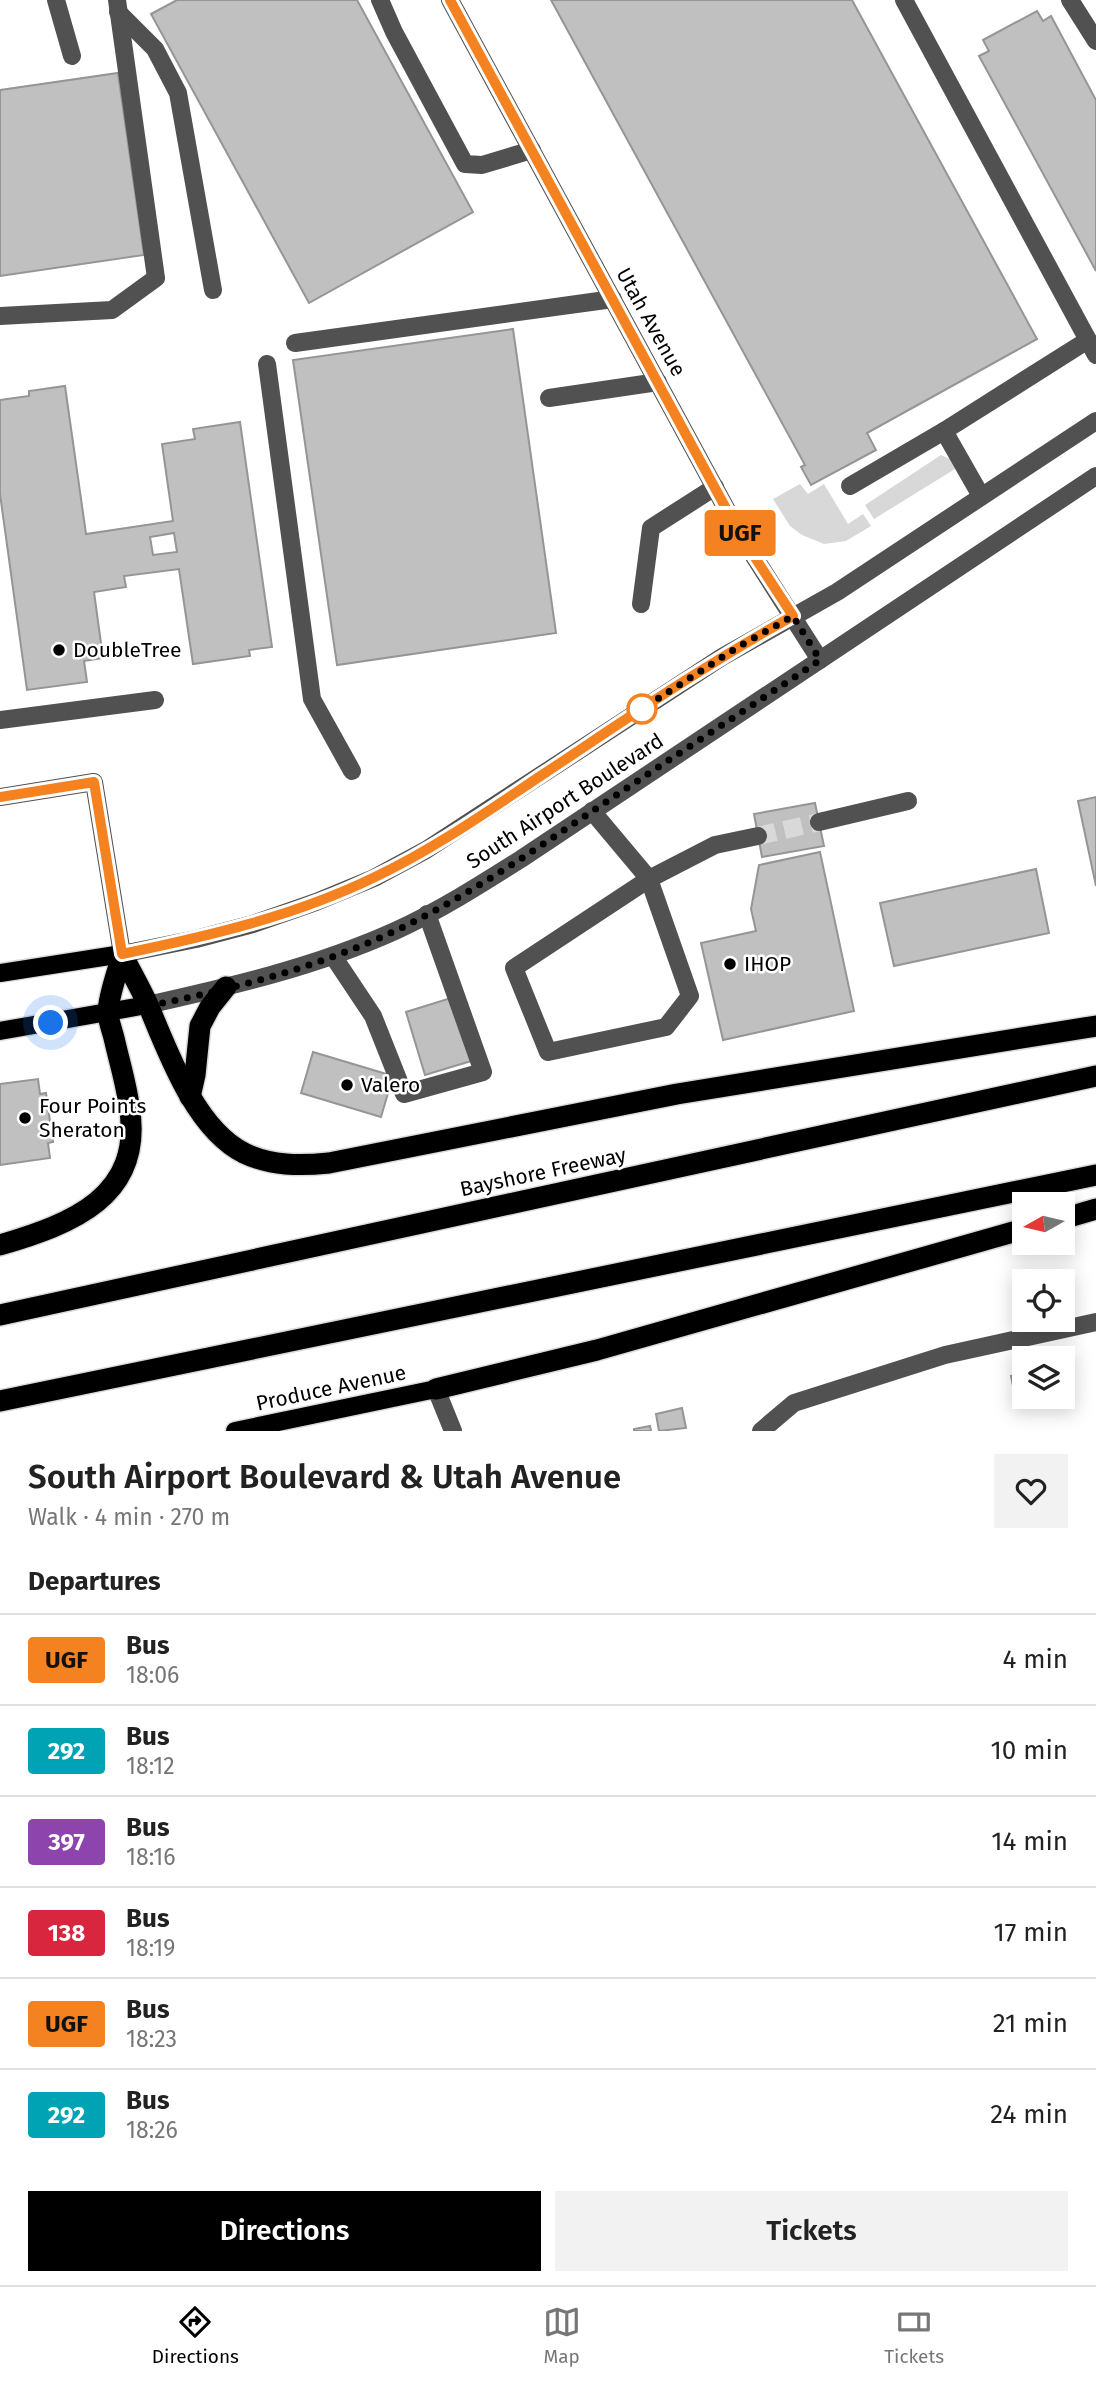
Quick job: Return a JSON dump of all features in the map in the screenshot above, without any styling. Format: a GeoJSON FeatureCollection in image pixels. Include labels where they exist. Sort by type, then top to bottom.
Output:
{"type":"FeatureCollection","features":[{"type":"Feature","properties":{"kind":"highway"},"geometry":{"type":"LineString","coordinates":[[122,954],[190,1097],[211,1127],[243,1152],[267,1162],[298,1166],[329,1163],[677,1094],[1096,1026]]}},
{"type":"Feature","properties":{"kind":"highway"},"geometry":{"type":"LineString","coordinates":[[0,1245],[65,1223],[88,1211],[109,1190],[124,1166],[131,1139],[130,1108],[108,1012],[122,954]]}},
{"type":"Feature","properties":{"kind":"highway"},"geometry":{"type":"LineString","coordinates":[[190,1097],[200,1026],[210,1007],[226,987]]}},
{"type":"Feature","properties":{"kind":"highway","name":"Bayshore Freeway"},"geometry":{"type":"LineString","coordinates":[[0,1315],[1096,1076]]}},
{"type":"Feature","properties":{"kind":"highway"},"geometry":{"type":"LineString","coordinates":[[0,1401],[1096,1175]]}},
{"type":"Feature","properties":{"kind":"highway"},"geometry":{"type":"LineString","coordinates":[[1075,1215],[1096,1209]]}},
{"type":"Feature","properties":{"kind":"highway"},"geometry":{"type":"LineString","coordinates":[[436,1389],[597,1350],[1012,1232]]}},
{"type":"Feature","properties":{"kind":"main road","name":"South Airport Boulevard"},"geometry":{"type":"LineString","coordinates":[[0,973],[122,954]]}},
{"type":"Feature","properties":{"kind":"main road","name":"South Airport Boulevard"},"geometry":{"type":"LineString","coordinates":[[0,1031],[148,1005]]}},
{"type":"Feature","properties":{"kind":"main road","name":"Produce Avenue"},"geometry":{"type":"LineString","coordinates":[[235,1431],[436,1389]]}},
{"type":"Feature","properties":{"kind":"street"},"geometry":{"type":"LineString","coordinates":[[56,0],[72,55]]}},
{"type":"Feature","properties":{"kind":"street"},"geometry":{"type":"LineString","coordinates":[[380,0],[394,32],[465,164],[482,164],[532,150]]}},
{"type":"Feature","properties":{"kind":"street","name":"Utah Avenue"},"geometry":{"type":"LineString","coordinates":[[450,0],[741,536],[820,660]]}},
{"type":"Feature","properties":{"kind":"street"},"geometry":{"type":"LineString","coordinates":[[850,486],[1092,347],[904,0]]}},
{"type":"Feature","properties":{"kind":"street"},"geometry":{"type":"LineString","coordinates":[[1070,0],[1096,41]]}},
{"type":"Feature","properties":{"kind":"street"},"geometry":{"type":"LineString","coordinates":[[118,6],[155,49],[178,93],[214,290]]}},
{"type":"Feature","properties":{"kind":"street"},"geometry":{"type":"LineString","coordinates":[[0,316],[112,310],[156,278],[118,6]]}},
{"type":"Feature","properties":{"kind":"street"},"geometry":{"type":"LineString","coordinates":[[295,344],[612,299]]}},
{"type":"Feature","properties":{"kind":"street"},"geometry":{"type":"LineString","coordinates":[[267,364],[312,699],[352,771]]}},
{"type":"Feature","properties":{"kind":"street"},"geometry":{"type":"LineString","coordinates":[[549,398],[658,383]]}},
{"type":"Feature","properties":{"kind":"street","name":"South Airport Boulevard"},"geometry":{"type":"LineString","coordinates":[[122,954],[253,924],[374,878],[426,850],[722,657],[837,592],[1096,421]]}},
{"type":"Feature","properties":{"kind":"street"},"geometry":{"type":"LineString","coordinates":[[944,430],[981,496]]}},
{"type":"Feature","properties":{"kind":"street","name":"South Airport Boulevard"},"geometry":{"type":"LineString","coordinates":[[148,1005],[267,978],[333,956],[396,930],[463,895],[1096,476]]}},
{"type":"Feature","properties":{"kind":"street"},"geometry":{"type":"LineString","coordinates":[[641,604],[651,528],[715,487]]}},
{"type":"Feature","properties":{"kind":"street"},"geometry":{"type":"LineString","coordinates":[[0,720],[155,700]]}},
{"type":"Feature","properties":{"kind":"street"},"geometry":{"type":"LineString","coordinates":[[1,791],[94,782],[122,954]]}},
{"type":"Feature","properties":{"kind":"street"},"geometry":{"type":"LineString","coordinates":[[819,822],[908,802]]}},
{"type":"Feature","properties":{"kind":"street"},"geometry":{"type":"LineString","coordinates":[[592,811],[649,879],[690,996],[666,1027],[548,1052],[514,968],[649,879],[716,845],[758,836]]}},
{"type":"Feature","properties":{"kind":"street"},"geometry":{"type":"LineString","coordinates":[[333,956],[373,1016],[404,1094],[483,1072],[427,914]]}},
{"type":"Feature","properties":{"kind":"street"},"geometry":{"type":"LineString","coordinates":[[761,1431],[794,1403],[945,1355],[1096,1322]]}},
{"type":"Feature","properties":{"kind":"street"},"geometry":{"type":"LineString","coordinates":[[436,1389],[453,1431]]}},
{"type":"Feature","properties":{"kind":"shaded area"},"geometry":{"type":"Polygon","coordinates":[[[941,455],[950,459],[955,469],[874,519],[865,505],[941,455]]]}},
{"type":"Feature","properties":{"kind":"shaded area"},"geometry":{"type":"Polygon","coordinates":[[[800,484],[808,494],[824,484],[848,524],[863,514],[871,526],[846,541],[824,544],[802,535],[790,526],[773,499],[800,484]]]}},
{"type":"Feature","properties":{"kind":"building"},"geometry":{"type":"Polygon","coordinates":[[[177,0],[357,0],[473,212],[309,303],[151,14],[177,0]]]}},
{"type":"Feature","properties":{"kind":"building"},"geometry":{"type":"Polygon","coordinates":[[[551,0],[852,0],[1037,339],[867,433],[876,450],[811,485],[801,467],[805,465],[551,0]]]}},
{"type":"Feature","properties":{"kind":"building"},"geometry":{"type":"Polygon","coordinates":[[[1037,11],[1043,21],[1051,16],[1096,100],[1096,271],[979,56],[989,51],[983,40],[1037,11]]]}},
{"type":"Feature","properties":{"kind":"building"},"geometry":{"type":"Polygon","coordinates":[[[118,73],[144,255],[0,276],[0,90],[118,73]]]}},
{"type":"Feature","properties":{"kind":"building"},"geometry":{"type":"Polygon","coordinates":[[[513,329],[556,633],[337,665],[293,360],[513,329]]]}},
{"type":"Feature","properties":{"kind":"building"},"geometry":{"type":"Polygon","coordinates":[[[65,386],[86,534],[173,521],[162,444],[195,439],[193,429],[240,422],[272,647],[249,650],[250,656],[193,664],[179,569],[124,576],[126,587],[94,592],[103,658],[84,661],[87,682],[27,690],[0,494],[0,400],[29,396],[29,391],[65,386]],[[174,533],[150,537],[153,555],[177,552],[174,533]]]}},
{"type":"Feature","properties":{"kind":"building"},"geometry":{"type":"Polygon","coordinates":[[[1096,797],[1096,886],[1078,801],[1096,797]]]}},
{"type":"Feature","properties":{"kind":"building"},"geometry":{"type":"Polygon","coordinates":[[[815,803],[824,846],[762,857],[754,814],[815,803]]]}},
{"type":"Feature","properties":{"kind":"building"},"geometry":{"type":"Polygon","coordinates":[[[820,852],[854,1011],[723,1040],[701,943],[756,931],[751,909],[759,865],[820,852]]]}},
{"type":"Feature","properties":{"kind":"building"},"geometry":{"type":"Polygon","coordinates":[[[1036,869],[1049,933],[894,966],[880,903],[1036,869]]]}},
{"type":"Feature","properties":{"kind":"building","name":"Valero"},"geometry":{"type":"Polygon","coordinates":[[[451,998],[471,1061],[425,1075],[406,1012],[451,998]]]}},
{"type":"Feature","properties":{"kind":"building","name":"Valero"},"geometry":{"type":"Polygon","coordinates":[[[313,1052],[393,1076],[381,1117],[301,1093],[313,1052]]]}},
{"type":"Feature","properties":{"kind":"building","name":"Four Points Sheraton"},"geometry":{"type":"Polygon","coordinates":[[[38,1079],[40,1094],[46,1093],[53,1142],[48,1143],[50,1158],[0,1165],[0,1084],[38,1079]]]}},
{"type":"Feature","properties":{"kind":"building"},"geometry":{"type":"Polygon","coordinates":[[[682,1408],[686,1428],[659,1431],[656,1414],[682,1408]]]}},
{"type":"Feature","properties":{"kind":"building"},"geometry":{"type":"Polygon","coordinates":[[[650,1426],[651,1431],[634,1431],[634,1429],[650,1426]]]}},
{"type":"Feature","properties":{"kind":"tunnel"},"geometry":{"type":"LineString","coordinates":[[758,836],[819,822]]}},
{"type":"Feature","properties":{"kind":"bus line","name":"UGF"},"geometry":{"type":"LineString","coordinates":[[0,797],[94,782],[122,954],[196,939],[253,924],[316,902],[374,878],[426,850],[722,657],[793,616],[741,536],[450,0]]}},
{"type":"Feature","properties":{"kind":"place","name":"DoubleTree"},"geometry":{"type":"Point","coordinates":[59,650]}},
{"type":"Feature","properties":{"kind":"place","name":"IHOP"},"geometry":{"type":"Point","coordinates":[730,964]}},
{"type":"Feature","properties":{"kind":"place","name":"Valero"},"geometry":{"type":"Point","coordinates":[347,1085]}},
{"type":"Feature","properties":{"kind":"place","name":"Four Points Sheraton"},"geometry":{"type":"Point","coordinates":[25,1118]}},
{"type":"Feature","properties":{"kind":"route"},"geometry":{"type":"LineString","coordinates":[[51,1023],[148,1005],[267,978],[333,956],[396,930],[453,902],[521,859],[820,660],[793,616],[738,647],[642,709]]}}]}
